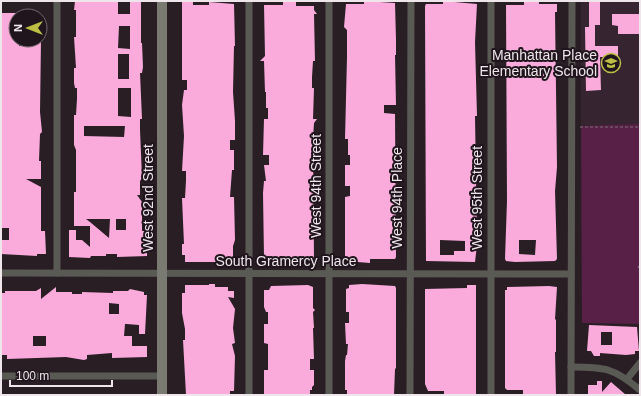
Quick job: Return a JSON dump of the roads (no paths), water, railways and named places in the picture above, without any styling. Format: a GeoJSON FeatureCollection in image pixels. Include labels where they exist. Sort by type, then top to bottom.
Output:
{"type":"FeatureCollection","features":[{"type":"Feature","properties":{"kind":"street"},"geometry":{"type":"LineString","coordinates":[[57,1],[57,273]]}},
{"type":"Feature","properties":{"kind":"street","name":"West 92nd Street"},"geometry":{"type":"LineString","coordinates":[[162,1],[162,395]]}},
{"type":"Feature","properties":{"kind":"street"},"geometry":{"type":"LineString","coordinates":[[249,1],[249,395]]}},
{"type":"Feature","properties":{"kind":"street","name":"West 94th Street"},"geometry":{"type":"LineString","coordinates":[[329,1],[329,395]]}},
{"type":"Feature","properties":{"kind":"street","name":"West 94th Place"},"geometry":{"type":"LineString","coordinates":[[410,395],[409,274],[411,1]]}},
{"type":"Feature","properties":{"kind":"street","name":"West 95th Street"},"geometry":{"type":"LineString","coordinates":[[490,395],[491,1]]}},
{"type":"Feature","properties":{"kind":"street"},"geometry":{"type":"LineString","coordinates":[[571,395],[572,1]]}},
{"type":"Feature","properties":{"kind":"street","name":"South Gramercy Place"},"geometry":{"type":"LineString","coordinates":[[1,273],[571,274]]}},
{"type":"Feature","properties":{"kind":"street"},"geometry":{"type":"LineString","coordinates":[[627,379],[640,363]]}},
{"type":"Feature","properties":{"kind":"street"},"geometry":{"type":"LineString","coordinates":[[571,367],[605,368],[627,379],[640,390]]}},
{"type":"Feature","properties":{"kind":"street"},"geometry":{"type":"LineString","coordinates":[[1,376],[162,376]]}},
{"type":"Feature","properties":{"kind":"place","name":"Manhattan Place Elementary School"},"geometry":{"type":"Point","coordinates":[611,63]}}]}
